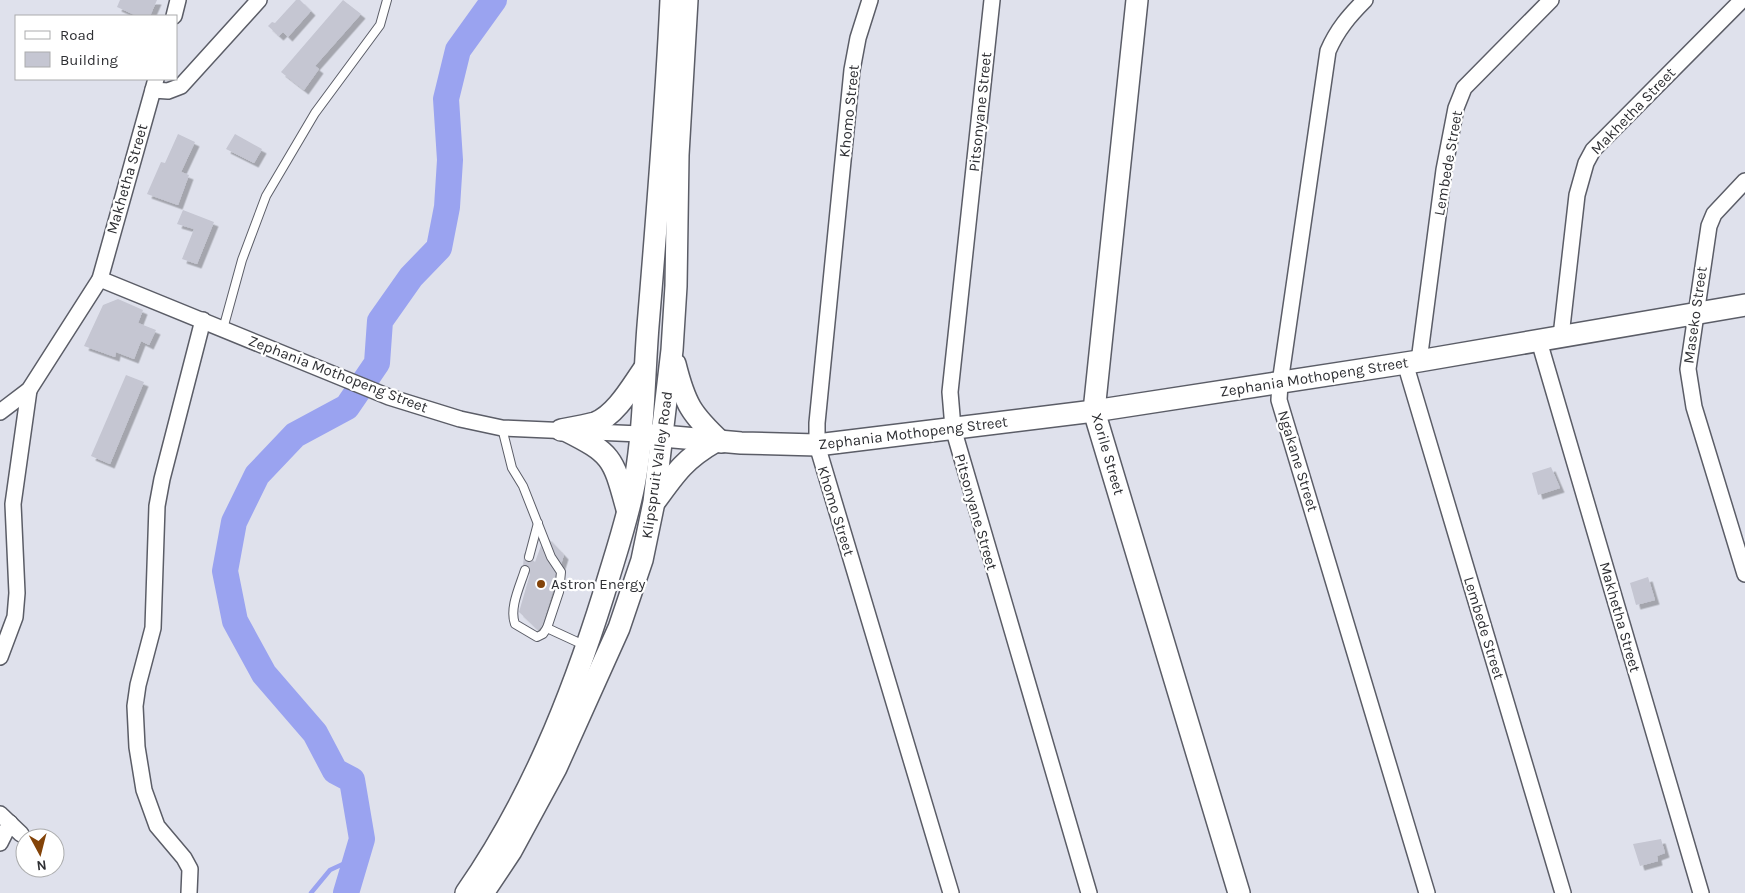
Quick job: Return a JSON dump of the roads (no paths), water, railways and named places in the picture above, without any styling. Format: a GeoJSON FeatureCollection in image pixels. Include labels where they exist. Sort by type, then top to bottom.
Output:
{"type":"FeatureCollection","features":[{"type":"Feature","properties":{"kind":"main road","name":"Klipspruit Valley Road"},"geometry":{"type":"LineString","coordinates":[[466,893],[510,822],[541,763],[566,704],[628,514],[636,478],[640,434],[661,180],[671,0]]}},
{"type":"Feature","properties":{"kind":"main road","name":"Klipspruit Valley Road"},"geometry":{"type":"LineString","coordinates":[[482,893],[511,851],[556,768],[619,628],[642,560],[654,502],[664,435],[672,350],[676,286],[678,156],[687,0]]}},
{"type":"Feature","properties":{"kind":"main road","name":"Xorile Street"},"geometry":{"type":"LineString","coordinates":[[1137,0],[1094,411],[1239,893]]}},
{"type":"Feature","properties":{"kind":"main road","name":"Zephania Mothopeng Street"},"geometry":{"type":"LineString","coordinates":[[640,434],[718,441],[816,445],[1094,411],[1412,362],[1695,312],[1745,305]]}},
{"type":"Feature","properties":{"kind":"main road"},"geometry":{"type":"LineString","coordinates":[[654,502],[689,458],[718,441],[689,408],[683,394],[672,350]]}},
{"type":"Feature","properties":{"kind":"main road"},"geometry":{"type":"LineString","coordinates":[[563,430],[596,422],[606,416],[630,390],[644,369]]}},
{"type":"Feature","properties":{"kind":"main road"},"geometry":{"type":"LineString","coordinates":[[563,430],[596,446],[612,460],[628,514]]}},
{"type":"Feature","properties":{"kind":"street"},"geometry":{"type":"LineString","coordinates":[[174,15],[178,0]]}},
{"type":"Feature","properties":{"kind":"street"},"geometry":{"type":"LineString","coordinates":[[154,85],[168,91],[181,86],[259,0]]}},
{"type":"Feature","properties":{"kind":"street","name":"Khomo Street"},"geometry":{"type":"LineString","coordinates":[[870,0],[858,38],[852,70],[816,445],[950,893]]}},
{"type":"Feature","properties":{"kind":"street","name":"Pitsonyane Street"},"geometry":{"type":"LineString","coordinates":[[992,0],[950,392],[952,428],[1089,893]]}},
{"type":"Feature","properties":{"kind":"street","name":"Ngakane Street"},"geometry":{"type":"LineString","coordinates":[[1365,0],[1340,28],[1328,51],[1280,382],[1279,400],[1427,893]]}},
{"type":"Feature","properties":{"kind":"street","name":"Lembede Street"},"geometry":{"type":"LineString","coordinates":[[1551,0],[1464,88],[1456,108],[1412,362],[1563,893]]}},
{"type":"Feature","properties":{"kind":"street","name":"Makhetha Street"},"geometry":{"type":"LineString","coordinates":[[1561,336],[1577,195],[1586,163],[1593,150],[1742,0]]}},
{"type":"Feature","properties":{"kind":"street","name":"Makhetha Street"},"geometry":{"type":"LineString","coordinates":[[29,390],[100,279],[154,85]]}},
{"type":"Feature","properties":{"kind":"street","name":"Maseko Street"},"geometry":{"type":"LineString","coordinates":[[1745,181],[1714,214],[1709,226],[1688,369],[1690,388],[1745,574]]}},
{"type":"Feature","properties":{"kind":"street","name":"Zephania Mothopeng Street"},"geometry":{"type":"LineString","coordinates":[[100,279],[389,397],[460,418],[502,428],[640,434]]}},
{"type":"Feature","properties":{"kind":"street"},"geometry":{"type":"LineString","coordinates":[[189,893],[190,869],[184,858],[157,826],[144,790],[136,747],[135,706],[138,685],[153,628],[157,506],[162,479],[203,320]]}},
{"type":"Feature","properties":{"kind":"street","name":"Makhetha Street"},"geometry":{"type":"LineString","coordinates":[[1539,341],[1701,893]]}},
{"type":"Feature","properties":{"kind":"street"},"geometry":{"type":"LineString","coordinates":[[0,412],[29,390]]}},
{"type":"Feature","properties":{"kind":"street"},"geometry":{"type":"LineString","coordinates":[[0,657],[15,616],[17,585],[14,504],[29,390]]}},
{"type":"Feature","properties":{"kind":"street"},"geometry":{"type":"LineString","coordinates":[[5,818],[15,829]]}},
{"type":"Feature","properties":{"kind":"street"},"geometry":{"type":"LineString","coordinates":[[0,842],[5,818]]}},
{"type":"Feature","properties":{"kind":"lane"},"geometry":{"type":"LineString","coordinates":[[223,329],[242,260],[266,196],[315,113],[380,25],[387,0]]}},
{"type":"Feature","properties":{"kind":"lane"},"geometry":{"type":"LineString","coordinates":[[502,428],[512,468],[538,523],[551,557],[561,572],[559,592],[547,628],[542,634],[537,636],[515,624],[514,621],[513,611],[525,570]]}},
{"type":"Feature","properties":{"kind":"lane"},"geometry":{"type":"LineString","coordinates":[[529,557],[538,523]]}},
{"type":"Feature","properties":{"kind":"lane"},"geometry":{"type":"LineString","coordinates":[[547,628],[586,646]]}},
{"type":"Feature","properties":{"kind":"waterway"},"geometry":{"type":"LineString","coordinates":[[346,893],[362,839],[352,780],[335,771],[315,733],[264,674],[235,621],[225,571],[234,522],[257,475],[295,435],[347,407],[377,363],[380,321],[411,277],[439,248],[447,207],[450,160],[446,99],[458,50],[494,0]]}},
{"type":"Feature","properties":{"kind":"waterway"},"geometry":{"type":"LineString","coordinates":[[311,893],[330,870],[356,858]]}},
{"type":"Feature","properties":{"kind":"place","name":"Astron Energy"},"geometry":{"type":"Point","coordinates":[541,584]}}]}
